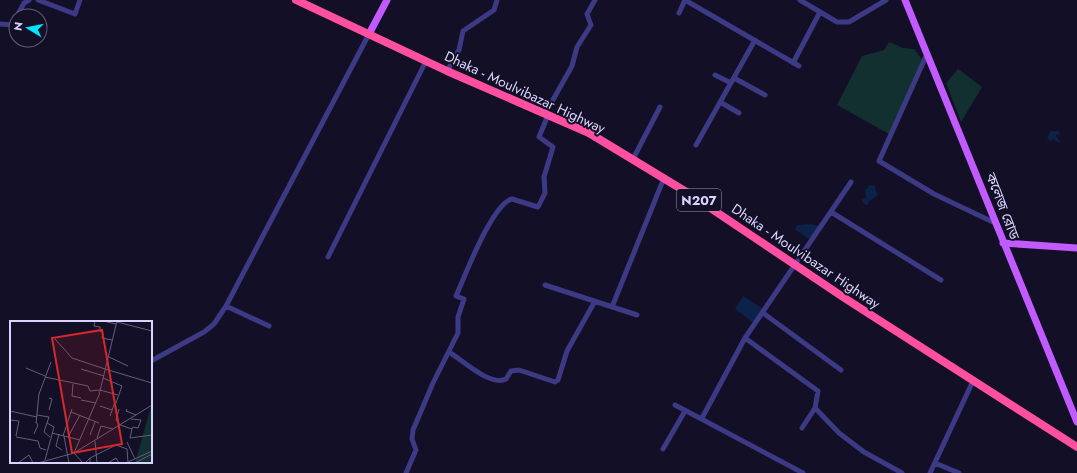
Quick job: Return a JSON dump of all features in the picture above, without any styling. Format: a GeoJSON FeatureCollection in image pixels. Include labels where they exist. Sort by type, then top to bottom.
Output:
{"type":"FeatureCollection","features":[{"type":"Feature","properties":{"kind":"highway","name":"Dhaka - Moulvibazar Highway"},"geometry":{"type":"LineString","coordinates":[[296,0],[448,71],[589,133],[664,178],[1077,447]]}},
{"type":"Feature","properties":{"kind":"main road"},"geometry":{"type":"LineString","coordinates":[[369,34],[387,0]]}},
{"type":"Feature","properties":{"kind":"main road","name":"কলেজ রোড"},"geometry":{"type":"LineString","coordinates":[[905,0],[1077,422]]}},
{"type":"Feature","properties":{"kind":"main road"},"geometry":{"type":"LineString","coordinates":[[1003,243],[1077,248]]}},
{"type":"Feature","properties":{"kind":"street"},"geometry":{"type":"LineString","coordinates":[[22,8],[24,3],[29,0]]}},
{"type":"Feature","properties":{"kind":"street"},"geometry":{"type":"LineString","coordinates":[[38,0],[75,14],[80,0]]}},
{"type":"Feature","properties":{"kind":"street"},"geometry":{"type":"LineString","coordinates":[[448,71],[459,50],[463,31],[494,10],[497,0]]}},
{"type":"Feature","properties":{"kind":"street"},"geometry":{"type":"LineString","coordinates":[[406,473],[416,450],[412,439],[413,430],[458,333],[458,316],[464,300],[456,296],[494,215],[508,200],[512,199],[535,207],[540,205],[545,188],[545,173],[553,152],[552,145],[539,137],[546,114],[572,66],[577,47],[591,25],[587,14],[595,0]]}},
{"type":"Feature","properties":{"kind":"street"},"geometry":{"type":"LineString","coordinates":[[679,13],[685,0],[800,66]]}},
{"type":"Feature","properties":{"kind":"street"},"geometry":{"type":"LineString","coordinates":[[800,0],[837,22],[849,22],[886,0]]}},
{"type":"Feature","properties":{"kind":"street"},"geometry":{"type":"LineString","coordinates":[[793,63],[820,12]]}},
{"type":"Feature","properties":{"kind":"street"},"geometry":{"type":"LineString","coordinates":[[152,360],[204,332],[214,324],[226,306],[369,34]]}},
{"type":"Feature","properties":{"kind":"street"},"geometry":{"type":"LineString","coordinates":[[696,145],[755,40]]}},
{"type":"Feature","properties":{"kind":"street"},"geometry":{"type":"LineString","coordinates":[[927,54],[879,161],[934,194],[995,223]]}},
{"type":"Feature","properties":{"kind":"street"},"geometry":{"type":"LineString","coordinates":[[328,257],[426,61]]}},
{"type":"Feature","properties":{"kind":"street"},"geometry":{"type":"LineString","coordinates":[[715,75],[765,95]]}},
{"type":"Feature","properties":{"kind":"street"},"geometry":{"type":"LineString","coordinates":[[720,102],[738,113]]}},
{"type":"Feature","properties":{"kind":"street"},"geometry":{"type":"LineString","coordinates":[[633,159],[660,107]]}},
{"type":"Feature","properties":{"kind":"street"},"geometry":{"type":"LineString","coordinates":[[612,307],[664,178]]}},
{"type":"Feature","properties":{"kind":"street"},"geometry":{"type":"LineString","coordinates":[[702,418],[745,338],[851,182]]}},
{"type":"Feature","properties":{"kind":"street"},"geometry":{"type":"LineString","coordinates":[[831,212],[941,280]]}},
{"type":"Feature","properties":{"kind":"street"},"geometry":{"type":"LineString","coordinates":[[545,285],[637,315]]}},
{"type":"Feature","properties":{"kind":"street"},"geometry":{"type":"LineString","coordinates":[[448,352],[459,358],[464,364],[474,371],[498,380],[506,379],[514,370],[555,382],[558,380],[567,351],[595,301]]}},
{"type":"Feature","properties":{"kind":"street"},"geometry":{"type":"LineString","coordinates":[[226,306],[269,326]]}},
{"type":"Feature","properties":{"kind":"street"},"geometry":{"type":"LineString","coordinates":[[763,313],[840,370]]}},
{"type":"Feature","properties":{"kind":"street"},"geometry":{"type":"LineString","coordinates":[[745,338],[818,391],[815,408],[802,428]]}},
{"type":"Feature","properties":{"kind":"street"},"geometry":{"type":"LineString","coordinates":[[930,473],[974,381]]}},
{"type":"Feature","properties":{"kind":"street"},"geometry":{"type":"LineString","coordinates":[[675,405],[803,473]]}},
{"type":"Feature","properties":{"kind":"street"},"geometry":{"type":"LineString","coordinates":[[815,408],[839,433],[864,452],[902,473]]}},
{"type":"Feature","properties":{"kind":"street"},"geometry":{"type":"LineString","coordinates":[[663,449],[684,410]]}},
{"type":"Feature","properties":{"kind":"street"},"geometry":{"type":"LineString","coordinates":[[935,463],[959,473]]}},
{"type":"Feature","properties":{"kind":"green space"},"geometry":{"type":"Polygon","coordinates":[[[889,42],[903,48],[914,49],[924,62],[889,134],[837,105],[862,56],[884,50],[889,42]]]}},
{"type":"Feature","properties":{"kind":"green space"},"geometry":{"type":"Polygon","coordinates":[[[958,69],[982,87],[961,122],[946,83],[958,69]]]}},
{"type":"Feature","properties":{"kind":"water"},"geometry":{"type":"Polygon","coordinates":[[[1051,131],[1059,131],[1060,134],[1056,136],[1060,141],[1059,143],[1053,139],[1051,141],[1047,138],[1051,131]]]}},
{"type":"Feature","properties":{"kind":"water"},"geometry":{"type":"Polygon","coordinates":[[[870,185],[876,186],[875,189],[878,195],[868,202],[869,204],[865,205],[861,200],[866,198],[865,190],[870,185]]]}},
{"type":"Feature","properties":{"kind":"water"},"geometry":{"type":"Polygon","coordinates":[[[810,224],[820,226],[811,238],[807,238],[795,229],[798,225],[810,224]]]}},
{"type":"Feature","properties":{"kind":"water"},"geometry":{"type":"Polygon","coordinates":[[[743,296],[763,309],[757,319],[752,322],[735,309],[743,296]]]}}]}
